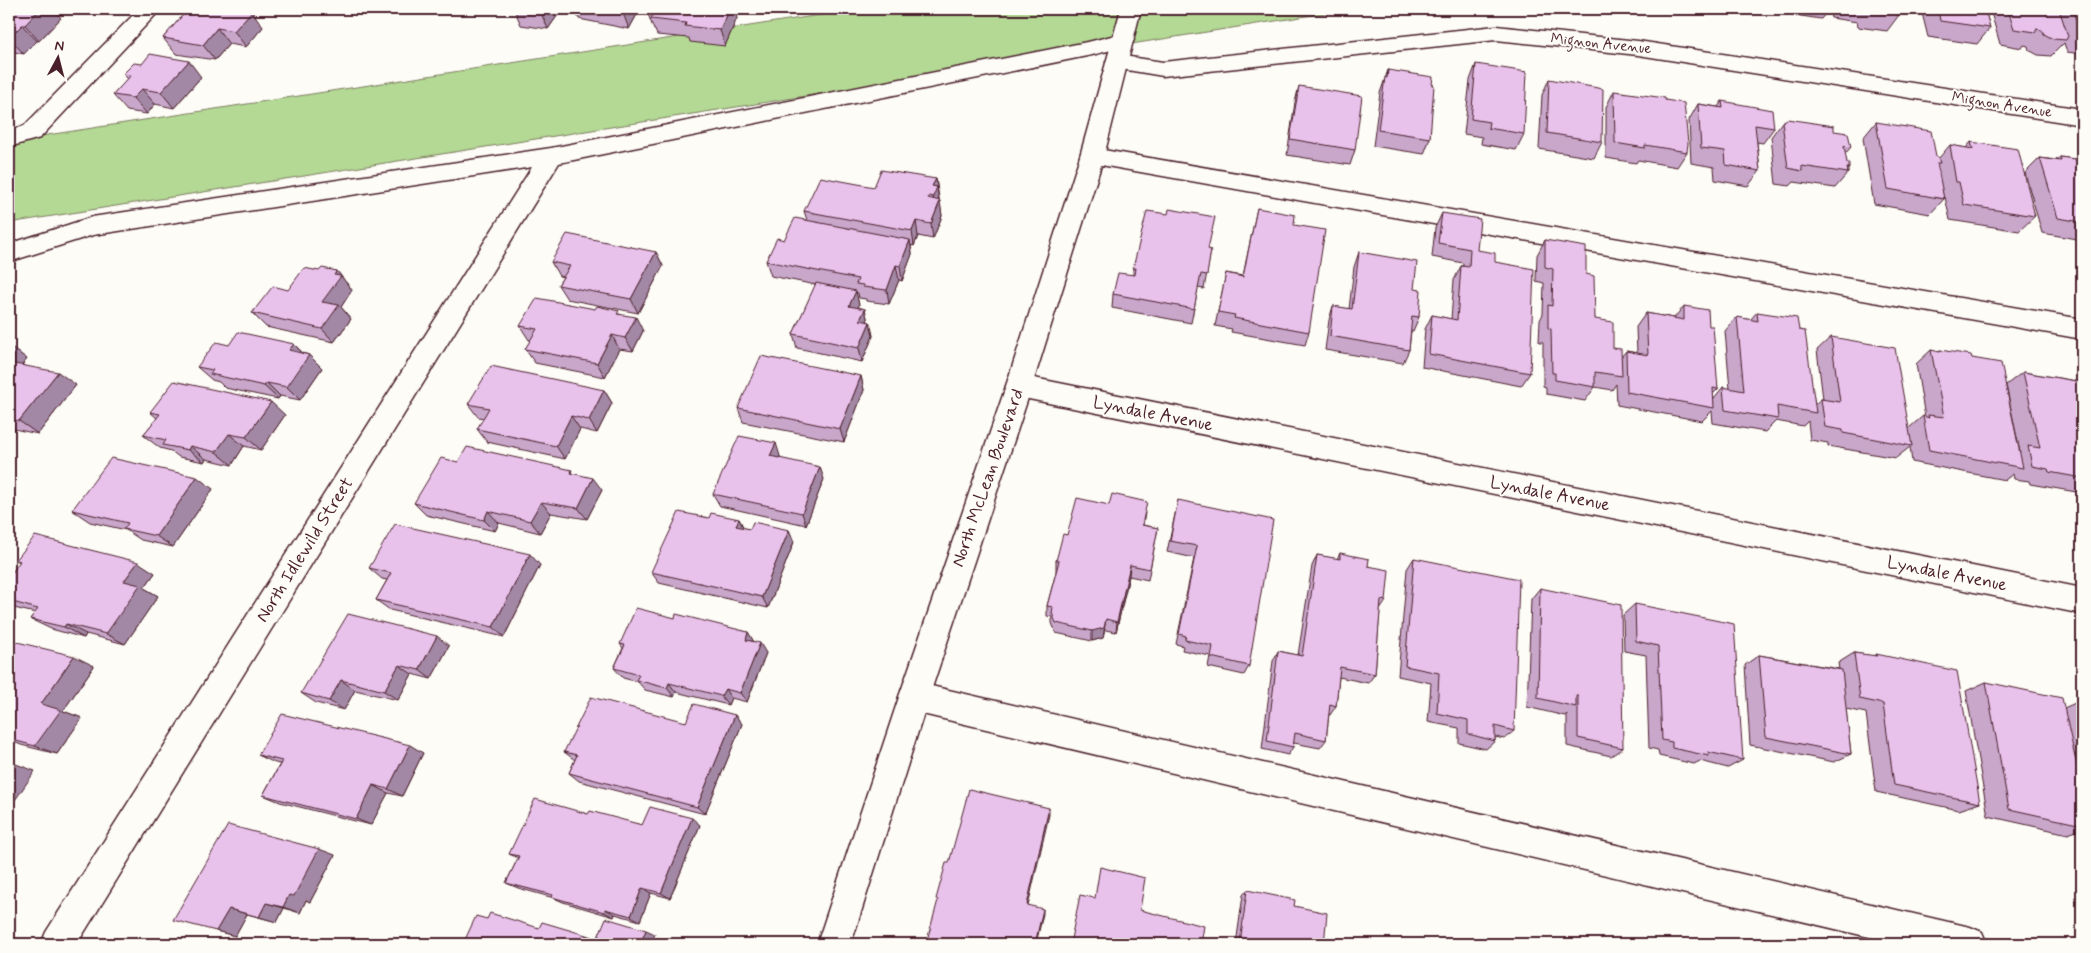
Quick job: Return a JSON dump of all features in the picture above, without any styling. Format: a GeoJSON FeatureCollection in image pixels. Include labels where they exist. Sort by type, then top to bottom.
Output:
{"type":"FeatureCollection","features":[{"type":"Feature","properties":{"kind":"street"},"geometry":{"type":"LineString","coordinates":[[9,139],[32,132],[151,9]]}},
{"type":"Feature","properties":{"kind":"street","name":"North McLean Boulevard"},"geometry":{"type":"LineString","coordinates":[[834,944],[1092,156],[1131,9]]}},
{"type":"Feature","properties":{"kind":"street","name":"Mignon Avenue"},"geometry":{"type":"LineString","coordinates":[[1120,51],[1163,69],[1496,33],[1638,48],[2082,117]]}},
{"type":"Feature","properties":{"kind":"street"},"geometry":{"type":"LineString","coordinates":[[9,253],[92,226],[551,156],[1092,48],[1120,51]]}},
{"type":"Feature","properties":{"kind":"street","name":"North Idlewild Street"},"geometry":{"type":"LineString","coordinates":[[58,944],[551,156]]}},
{"type":"Feature","properties":{"kind":"street"},"geometry":{"type":"LineString","coordinates":[[1092,156],[2082,329]]}},
{"type":"Feature","properties":{"kind":"street","name":"Lyndale Avenue"},"geometry":{"type":"LineString","coordinates":[[1018,386],[2082,601]]}},
{"type":"Feature","properties":{"kind":"street"},"geometry":{"type":"LineString","coordinates":[[914,697],[1970,944]]}},
{"type":"Feature","properties":{"kind":"green space"},"geometry":{"type":"Polygon","coordinates":[[[859,9],[1351,9],[9,223],[9,141],[859,9]]]}},
{"type":"Feature","properties":{"kind":"building"},"geometry":{"type":"Polygon","coordinates":[[[9,9],[40,9],[9,38],[9,9]]]}},
{"type":"Feature","properties":{"kind":"building"},"geometry":{"type":"Polygon","coordinates":[[[188,9],[240,9],[252,11],[234,31],[217,28],[203,45],[163,38],[188,9]]]}},
{"type":"Feature","properties":{"kind":"building"},"geometry":{"type":"Polygon","coordinates":[[[515,9],[544,9],[541,13],[515,9]]]}},
{"type":"Feature","properties":{"kind":"building"},"geometry":{"type":"Polygon","coordinates":[[[601,9],[625,9],[623,13],[601,9]]]}},
{"type":"Feature","properties":{"kind":"building"},"geometry":{"type":"Polygon","coordinates":[[[651,9],[730,9],[720,30],[685,26],[686,23],[651,19],[653,15],[648,14],[651,9]]]}},
{"type":"Feature","properties":{"kind":"building"},"geometry":{"type":"Polygon","coordinates":[[[1869,9],[1898,9],[1899,15],[1870,11],[1869,9]]]}},
{"type":"Feature","properties":{"kind":"building"},"geometry":{"type":"Polygon","coordinates":[[[1938,9],[1985,9],[1990,28],[1940,21],[1938,9]]]}},
{"type":"Feature","properties":{"kind":"building"},"geometry":{"type":"Polygon","coordinates":[[[2008,9],[2059,9],[2068,36],[2066,40],[2053,39],[2044,34],[2042,30],[2036,29],[2036,32],[2014,29],[2008,9]]]}},
{"type":"Feature","properties":{"kind":"building"},"geometry":{"type":"Polygon","coordinates":[[[2072,9],[2082,9],[2082,36],[2072,9]]]}},
{"type":"Feature","properties":{"kind":"building"},"geometry":{"type":"Polygon","coordinates":[[[150,54],[189,61],[161,92],[142,89],[133,98],[113,95],[131,75],[123,74],[134,63],[142,64],[150,54]]]}},
{"type":"Feature","properties":{"kind":"building"},"geometry":{"type":"Polygon","coordinates":[[[1476,64],[1527,72],[1524,134],[1488,128],[1489,122],[1471,119],[1476,64]]]}},
{"type":"Feature","properties":{"kind":"building"},"geometry":{"type":"Polygon","coordinates":[[[1388,70],[1433,77],[1430,138],[1378,130],[1385,77],[1387,78],[1388,70]]]}},
{"type":"Feature","properties":{"kind":"building"},"geometry":{"type":"Polygon","coordinates":[[[1549,79],[1603,89],[1602,142],[1547,133],[1549,79]]]}},
{"type":"Feature","properties":{"kind":"building"},"geometry":{"type":"Polygon","coordinates":[[[1299,86],[1362,96],[1355,150],[1290,139],[1299,86]]]}},
{"type":"Feature","properties":{"kind":"building"},"geometry":{"type":"Polygon","coordinates":[[[1614,91],[1665,98],[1665,100],[1684,103],[1688,143],[1687,152],[1645,145],[1645,148],[1615,143],[1614,91]]]}},
{"type":"Feature","properties":{"kind":"building"},"geometry":{"type":"Polygon","coordinates":[[[1722,101],[1772,110],[1774,128],[1755,125],[1760,171],[1726,165],[1725,151],[1701,148],[1698,104],[1723,108],[1722,101]]]}},
{"type":"Feature","properties":{"kind":"building"},"geometry":{"type":"Polygon","coordinates":[[[1787,119],[1834,126],[1834,131],[1848,133],[1851,147],[1844,146],[1847,163],[1849,163],[1848,173],[1802,166],[1802,171],[1788,168],[1782,122],[1787,119]]]}},
{"type":"Feature","properties":{"kind":"building"},"geometry":{"type":"Polygon","coordinates":[[[1876,122],[1931,131],[1936,156],[1940,163],[1937,163],[1944,199],[1888,189],[1876,122]]]}},
{"type":"Feature","properties":{"kind":"building"},"geometry":{"type":"Polygon","coordinates":[[[1971,142],[2018,149],[2035,216],[1964,205],[1959,182],[1956,182],[1950,145],[1973,149],[1971,142]]]}},
{"type":"Feature","properties":{"kind":"building"},"geometry":{"type":"Polygon","coordinates":[[[2060,157],[2082,160],[2082,222],[2058,218],[2040,158],[2061,161],[2060,157]]]}},
{"type":"Feature","properties":{"kind":"building"},"geometry":{"type":"Polygon","coordinates":[[[881,170],[936,179],[932,186],[937,187],[933,197],[929,196],[928,198],[940,201],[931,224],[916,221],[912,231],[804,211],[820,177],[874,187],[881,170]]]}},
{"type":"Feature","properties":{"kind":"building"},"geometry":{"type":"Polygon","coordinates":[[[1257,208],[1295,215],[1294,225],[1325,230],[1309,332],[1234,318],[1235,315],[1218,312],[1226,273],[1243,277],[1257,208]]]}},
{"type":"Feature","properties":{"kind":"building"},"geometry":{"type":"Polygon","coordinates":[[[1169,209],[1215,217],[1208,249],[1211,250],[1207,275],[1201,274],[1194,309],[1113,294],[1118,273],[1135,275],[1136,268],[1133,268],[1147,211],[1168,214],[1169,209]]]}},
{"type":"Feature","properties":{"kind":"building"},"geometry":{"type":"Polygon","coordinates":[[[1442,213],[1480,219],[1477,250],[1495,253],[1495,262],[1534,269],[1530,373],[1429,354],[1432,315],[1457,320],[1461,266],[1469,267],[1470,249],[1438,243],[1442,213]]]}},
{"type":"Feature","properties":{"kind":"building"},"geometry":{"type":"Polygon","coordinates":[[[795,218],[910,240],[900,266],[896,265],[887,290],[863,287],[863,285],[856,284],[858,279],[766,261],[777,238],[784,240],[795,218]]]}},
{"type":"Feature","properties":{"kind":"building"},"geometry":{"type":"Polygon","coordinates":[[[567,234],[656,252],[631,299],[558,285],[570,266],[551,262],[567,234]]]}},
{"type":"Feature","properties":{"kind":"building"},"geometry":{"type":"Polygon","coordinates":[[[1545,240],[1586,247],[1586,274],[1594,276],[1595,319],[1613,322],[1613,348],[1621,349],[1622,376],[1595,372],[1595,387],[1555,380],[1555,373],[1552,373],[1551,329],[1548,328],[1548,305],[1552,306],[1553,269],[1545,267],[1545,240]]]}},
{"type":"Feature","properties":{"kind":"building"},"geometry":{"type":"Polygon","coordinates":[[[1359,252],[1417,262],[1414,289],[1421,290],[1419,317],[1412,316],[1409,350],[1330,336],[1333,306],[1352,309],[1359,252]]]}},
{"type":"Feature","properties":{"kind":"building"},"geometry":{"type":"Polygon","coordinates":[[[304,268],[319,271],[322,268],[337,271],[334,275],[341,276],[322,302],[339,305],[322,329],[252,313],[273,286],[288,290],[304,268]]]}},
{"type":"Feature","properties":{"kind":"building"},"geometry":{"type":"Polygon","coordinates":[[[816,283],[856,291],[849,306],[865,309],[860,320],[870,322],[859,348],[793,334],[816,283]]]}},
{"type":"Feature","properties":{"kind":"building"},"geometry":{"type":"Polygon","coordinates":[[[537,298],[595,309],[597,306],[619,311],[617,314],[636,317],[625,338],[612,335],[597,363],[525,349],[537,329],[520,326],[537,298]]]}},
{"type":"Feature","properties":{"kind":"building"},"geometry":{"type":"Polygon","coordinates":[[[1684,306],[1708,310],[1709,326],[1713,326],[1718,389],[1713,388],[1714,408],[1627,392],[1626,351],[1648,355],[1646,313],[1684,320],[1684,306]]]}},
{"type":"Feature","properties":{"kind":"building"},"geometry":{"type":"Polygon","coordinates":[[[1757,312],[1797,318],[1799,330],[1805,331],[1816,413],[1777,406],[1778,419],[1725,410],[1723,387],[1744,391],[1737,317],[1758,321],[1757,312]]]}},
{"type":"Feature","properties":{"kind":"building"},"geometry":{"type":"Polygon","coordinates":[[[238,332],[294,344],[289,350],[309,355],[287,387],[267,383],[264,386],[210,374],[213,370],[197,367],[216,342],[229,345],[238,332]]]}},
{"type":"Feature","properties":{"kind":"building"},"geometry":{"type":"Polygon","coordinates":[[[1831,337],[1895,348],[1912,446],[1843,433],[1843,430],[1825,427],[1821,399],[1840,402],[1831,337]]]}},
{"type":"Feature","properties":{"kind":"building"},"geometry":{"type":"Polygon","coordinates":[[[1931,350],[1971,355],[1972,358],[2001,363],[2023,468],[1929,450],[1923,416],[1929,418],[1928,415],[1944,417],[1931,350]]]}},
{"type":"Feature","properties":{"kind":"building"},"geometry":{"type":"Polygon","coordinates":[[[761,356],[861,376],[840,429],[738,408],[761,356]]]}},
{"type":"Feature","properties":{"kind":"building"},"geometry":{"type":"Polygon","coordinates":[[[9,363],[58,372],[19,421],[9,419],[9,363]]]}},
{"type":"Feature","properties":{"kind":"building"},"geometry":{"type":"Polygon","coordinates":[[[491,366],[604,390],[589,420],[571,416],[556,446],[477,429],[489,408],[468,404],[491,366]]]}},
{"type":"Feature","properties":{"kind":"building"},"geometry":{"type":"Polygon","coordinates":[[[2023,372],[2082,382],[2082,478],[2049,472],[2048,469],[2032,466],[2028,446],[2040,448],[2023,372]]]}},
{"type":"Feature","properties":{"kind":"building"},"geometry":{"type":"Polygon","coordinates":[[[174,381],[271,402],[246,437],[229,434],[216,452],[190,446],[188,450],[163,445],[166,440],[143,435],[160,414],[150,412],[174,381]]]}},
{"type":"Feature","properties":{"kind":"building"},"geometry":{"type":"Polygon","coordinates":[[[739,436],[776,443],[770,456],[820,467],[802,513],[713,494],[739,436]]]}},
{"type":"Feature","properties":{"kind":"building"},"geometry":{"type":"Polygon","coordinates":[[[467,447],[572,470],[571,473],[593,478],[578,508],[541,502],[530,521],[488,511],[484,520],[414,503],[441,458],[458,462],[467,447]]]}},
{"type":"Feature","properties":{"kind":"building"},"geometry":{"type":"Polygon","coordinates":[[[111,458],[197,477],[156,536],[124,529],[128,523],[72,510],[111,458]]]}},
{"type":"Feature","properties":{"kind":"building"},"geometry":{"type":"Polygon","coordinates":[[[1112,494],[1147,502],[1142,525],[1158,528],[1150,569],[1130,565],[1117,622],[1106,619],[1104,628],[1092,631],[1056,623],[1052,613],[1053,607],[1047,606],[1059,561],[1056,561],[1063,534],[1067,535],[1077,498],[1109,505],[1112,494]]]}},
{"type":"Feature","properties":{"kind":"building"},"geometry":{"type":"Polygon","coordinates":[[[1178,500],[1273,520],[1249,666],[1211,657],[1213,646],[1185,640],[1186,636],[1179,634],[1197,546],[1170,541],[1178,500]]]}},
{"type":"Feature","properties":{"kind":"building"},"geometry":{"type":"Polygon","coordinates":[[[679,512],[709,518],[711,513],[739,519],[736,526],[750,529],[753,522],[789,530],[762,597],[651,572],[679,512]]]}},
{"type":"Feature","properties":{"kind":"building"},"geometry":{"type":"Polygon","coordinates":[[[395,524],[530,554],[493,627],[376,600],[391,573],[369,568],[395,524]]]}},
{"type":"Feature","properties":{"kind":"building"},"geometry":{"type":"Polygon","coordinates":[[[35,536],[138,562],[124,581],[140,585],[106,634],[66,624],[64,627],[30,619],[38,609],[9,601],[9,577],[20,561],[16,560],[35,536]]]}},
{"type":"Feature","properties":{"kind":"building"},"geometry":{"type":"Polygon","coordinates":[[[1340,553],[1369,559],[1368,566],[1389,570],[1386,601],[1381,600],[1375,674],[1340,667],[1336,706],[1330,704],[1326,740],[1295,733],[1293,747],[1267,741],[1278,651],[1302,656],[1317,555],[1340,559],[1340,553]]]}},
{"type":"Feature","properties":{"kind":"building"},"geometry":{"type":"Polygon","coordinates":[[[1414,558],[1519,579],[1514,731],[1495,726],[1495,741],[1468,734],[1468,720],[1437,713],[1439,673],[1405,666],[1414,558]]]}},
{"type":"Feature","properties":{"kind":"building"},"geometry":{"type":"Polygon","coordinates":[[[1540,588],[1621,605],[1623,748],[1578,738],[1578,696],[1576,696],[1576,707],[1538,698],[1540,588]]]}},
{"type":"Feature","properties":{"kind":"building"},"geometry":{"type":"Polygon","coordinates":[[[1635,604],[1734,624],[1743,760],[1708,752],[1709,756],[1672,748],[1672,742],[1662,740],[1658,646],[1636,641],[1635,604]]]}},
{"type":"Feature","properties":{"kind":"building"},"geometry":{"type":"Polygon","coordinates":[[[636,608],[675,618],[676,614],[748,632],[746,640],[760,643],[740,693],[725,689],[721,696],[669,683],[667,688],[636,680],[639,675],[614,668],[625,645],[620,644],[636,608]]]}},
{"type":"Feature","properties":{"kind":"building"},"geometry":{"type":"Polygon","coordinates":[[[348,614],[437,636],[419,670],[399,665],[384,691],[341,680],[329,701],[301,693],[348,614]]]}},
{"type":"Feature","properties":{"kind":"building"},"geometry":{"type":"Polygon","coordinates":[[[9,640],[74,656],[41,704],[61,710],[35,746],[9,739],[9,722],[14,715],[9,714],[9,640]]]}},
{"type":"Feature","properties":{"kind":"building"},"geometry":{"type":"Polygon","coordinates":[[[1854,653],[1877,656],[1876,654],[1957,671],[1980,803],[1894,785],[1883,704],[1860,699],[1854,653]]]}},
{"type":"Feature","properties":{"kind":"building"},"geometry":{"type":"Polygon","coordinates":[[[1759,655],[1842,670],[1851,754],[1766,737],[1759,655]]]}},
{"type":"Feature","properties":{"kind":"building"},"geometry":{"type":"Polygon","coordinates":[[[1986,682],[2062,698],[2082,789],[2082,825],[2009,809],[1986,682]]]}},
{"type":"Feature","properties":{"kind":"building"},"geometry":{"type":"Polygon","coordinates":[[[591,697],[686,722],[694,704],[735,715],[697,807],[569,773],[577,755],[564,752],[591,697]]]}},
{"type":"Feature","properties":{"kind":"building"},"geometry":{"type":"Polygon","coordinates":[[[282,714],[410,745],[388,789],[373,785],[356,819],[263,795],[282,761],[258,755],[282,714]]]}},
{"type":"Feature","properties":{"kind":"building"},"geometry":{"type":"Polygon","coordinates":[[[969,789],[1049,808],[1027,905],[1043,909],[1035,944],[926,944],[938,900],[936,899],[946,863],[949,863],[969,789]]]}},
{"type":"Feature","properties":{"kind":"building"},"geometry":{"type":"Polygon","coordinates":[[[535,799],[588,814],[590,811],[642,825],[650,807],[692,818],[661,893],[642,888],[631,916],[605,909],[604,912],[552,897],[553,895],[506,883],[519,856],[509,854],[535,799]]]}},
{"type":"Feature","properties":{"kind":"building"},"geometry":{"type":"Polygon","coordinates":[[[228,825],[319,849],[294,896],[289,895],[283,907],[266,903],[259,917],[229,909],[216,931],[173,920],[228,825]]]}},
{"type":"Feature","properties":{"kind":"building"},"geometry":{"type":"Polygon","coordinates":[[[1100,867],[1145,878],[1140,910],[1204,926],[1201,944],[1070,944],[1080,895],[1095,898],[1100,867]]]}},
{"type":"Feature","properties":{"kind":"building"},"geometry":{"type":"Polygon","coordinates":[[[1247,890],[1295,900],[1294,906],[1327,913],[1324,944],[1240,944],[1247,890]]]}},
{"type":"Feature","properties":{"kind":"building"},"geometry":{"type":"Polygon","coordinates":[[[490,913],[539,928],[542,922],[586,935],[584,939],[596,942],[606,918],[646,930],[640,944],[463,944],[476,916],[487,919],[490,913]]]}},
{"type":"Feature","properties":{"kind":"building"},"geometry":{"type":"Polygon","coordinates":[[[146,940],[160,944],[144,944],[146,940]]]}}]}
